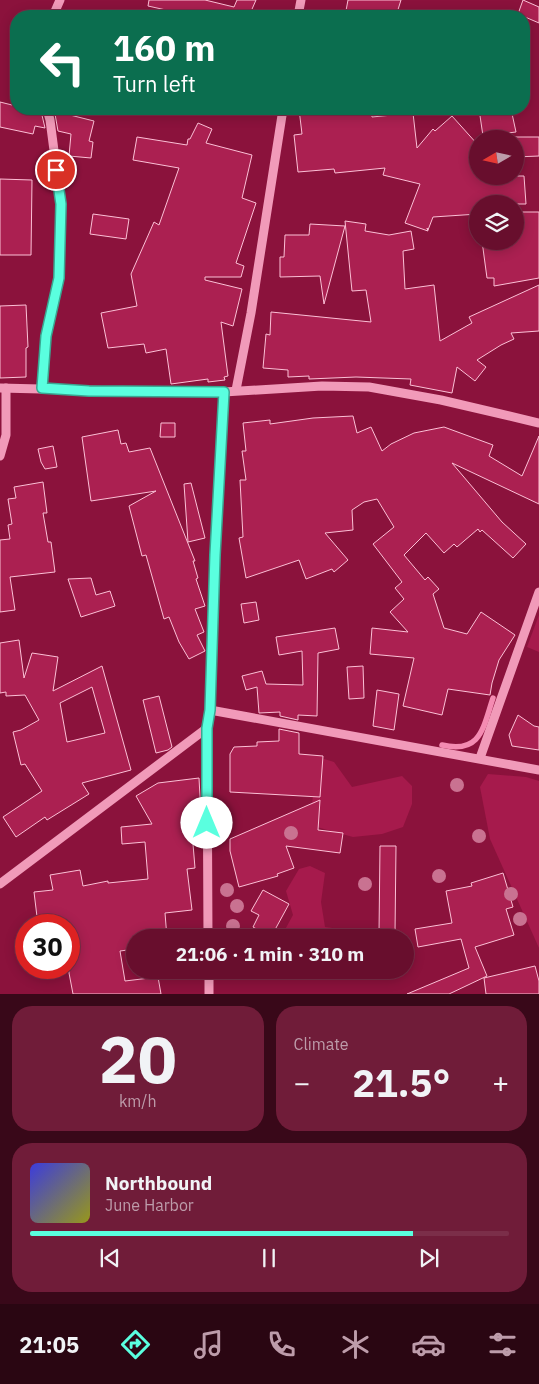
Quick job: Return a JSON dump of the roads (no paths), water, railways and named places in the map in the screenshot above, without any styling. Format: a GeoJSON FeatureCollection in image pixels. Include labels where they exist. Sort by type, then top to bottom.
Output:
{"type":"FeatureCollection","features":[{"type":"Feature","properties":{"kind":"street"},"geometry":{"type":"LineString","coordinates":[[42,388],[46,336],[59,278],[61,204],[49,115]]}},
{"type":"Feature","properties":{"kind":"street"},"geometry":{"type":"LineString","coordinates":[[236,390],[251,313],[282,115]]}},
{"type":"Feature","properties":{"kind":"street"},"geometry":{"type":"LineString","coordinates":[[0,456],[6,435],[3,388],[42,388],[79,391],[224,392],[322,386],[370,387],[441,400],[539,423]]}},
{"type":"Feature","properties":{"kind":"street"},"geometry":{"type":"LineString","coordinates":[[208,929],[207,728],[210,710],[215,555],[224,392]]}},
{"type":"Feature","properties":{"kind":"street"},"geometry":{"type":"LineString","coordinates":[[480,758],[539,592]]}},
{"type":"Feature","properties":{"kind":"street"},"geometry":{"type":"LineString","coordinates":[[210,710],[539,770]]}},
{"type":"Feature","properties":{"kind":"street"},"geometry":{"type":"LineString","coordinates":[[0,884],[207,728]]}},
{"type":"Feature","properties":{"kind":"street"},"geometry":{"type":"LineString","coordinates":[[209,979],[209,994]]}},
{"type":"Feature","properties":{"kind":"waterway"},"geometry":{"type":"LineString","coordinates":[[442,745],[455,747],[465,746],[473,742],[483,728],[493,698]]}}]}
